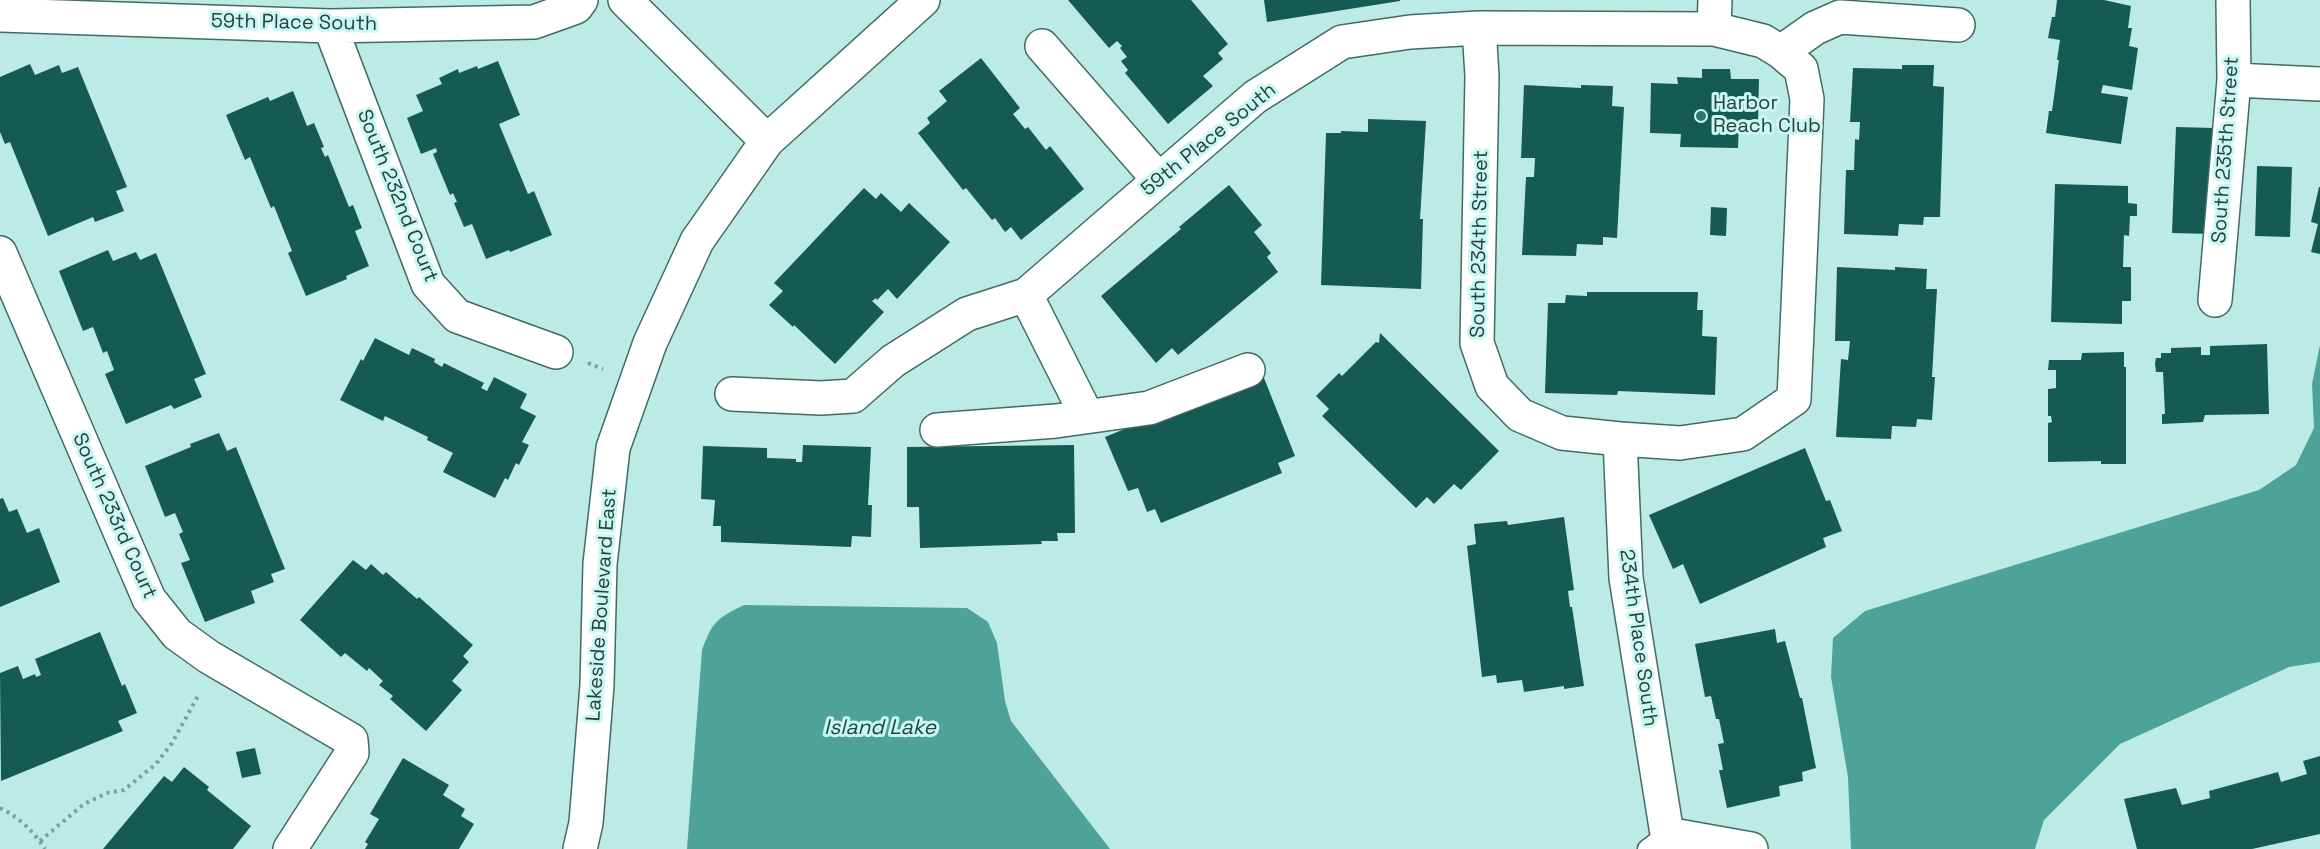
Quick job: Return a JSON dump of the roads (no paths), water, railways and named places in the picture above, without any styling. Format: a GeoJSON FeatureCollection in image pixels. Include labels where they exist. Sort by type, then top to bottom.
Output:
{"type":"FeatureCollection","features":[{"type":"Feature","properties":{"kind":"street","name":"59th Place South"},"geometry":{"type":"LineString","coordinates":[[0,15],[330,26],[534,22],[576,7],[581,0]]}},
{"type":"Feature","properties":{"kind":"street"},"geometry":{"type":"LineString","coordinates":[[625,0],[767,141]]}},
{"type":"Feature","properties":{"kind":"street","name":"Lakeside Boulevard East"},"geometry":{"type":"LineString","coordinates":[[580,849],[586,823],[597,685],[600,564],[613,448],[650,343],[697,241],[767,141],[923,0]]}},
{"type":"Feature","properties":{"kind":"street","name":"South 235th Street"},"geometry":{"type":"LineString","coordinates":[[2216,300],[2234,80],[2234,0]]}},
{"type":"Feature","properties":{"kind":"street","name":"59th Place South"},"geometry":{"type":"LineString","coordinates":[[732,394],[821,398],[853,396],[894,361],[967,314],[1026,295],[1255,97],[1342,42],[1410,32],[1714,15],[1763,41],[1791,61]]}},
{"type":"Feature","properties":{"kind":"street"},"geometry":{"type":"LineString","coordinates":[[1620,440],[1680,443],[1743,434],[1794,399],[1807,99],[1791,61],[1815,28],[1840,17],[1958,25]]}},
{"type":"Feature","properties":{"kind":"street","name":"South 232nd Court"},"geometry":{"type":"LineString","coordinates":[[330,26],[428,284],[457,316],[556,352]]}},
{"type":"Feature","properties":{"kind":"street","name":"South 234th Street"},"geometry":{"type":"LineString","coordinates":[[1479,28],[1482,76],[1477,343],[1492,386],[1520,415],[1562,433],[1620,440]]}},
{"type":"Feature","properties":{"kind":"street"},"geometry":{"type":"LineString","coordinates":[[1042,46],[1159,180]]}},
{"type":"Feature","properties":{"kind":"street"},"geometry":{"type":"LineString","coordinates":[[2234,80],[2320,84]]}},
{"type":"Feature","properties":{"kind":"street","name":"South 233rd Court"},"geometry":{"type":"LineString","coordinates":[[4,273],[149,599],[177,634],[216,661],[351,740],[352,753],[290,849]]}},
{"type":"Feature","properties":{"kind":"street"},"geometry":{"type":"LineString","coordinates":[[1026,295],[1087,416]]}},
{"type":"Feature","properties":{"kind":"street"},"geometry":{"type":"LineString","coordinates":[[937,430],[1056,421],[1149,408],[1248,370]]}},
{"type":"Feature","properties":{"kind":"street","name":"234th Place South"},"geometry":{"type":"LineString","coordinates":[[1620,440],[1626,578],[1657,841],[1751,849]]}},
{"type":"Feature","properties":{"kind":"water"},"geometry":{"type":"Polygon","coordinates":[[[2320,345],[2320,662],[2289,667],[2120,744],[2044,820],[2035,849],[1851,849],[1848,777],[1831,677],[1833,638],[1865,611],[2259,490],[2296,465],[2314,428],[2312,384],[2320,345]]]}},
{"type":"Feature","properties":{"kind":"water","name":"Island Lake"},"geometry":{"type":"Polygon","coordinates":[[[744,605],[967,608],[988,622],[997,643],[1005,701],[1011,721],[1110,849],[687,849],[702,650],[709,633],[717,622],[744,605]]]}},
{"type":"Feature","properties":{"kind":"place","name":"Harbor Reach Club"},"geometry":{"type":"Point","coordinates":[1701,116]}}]}
